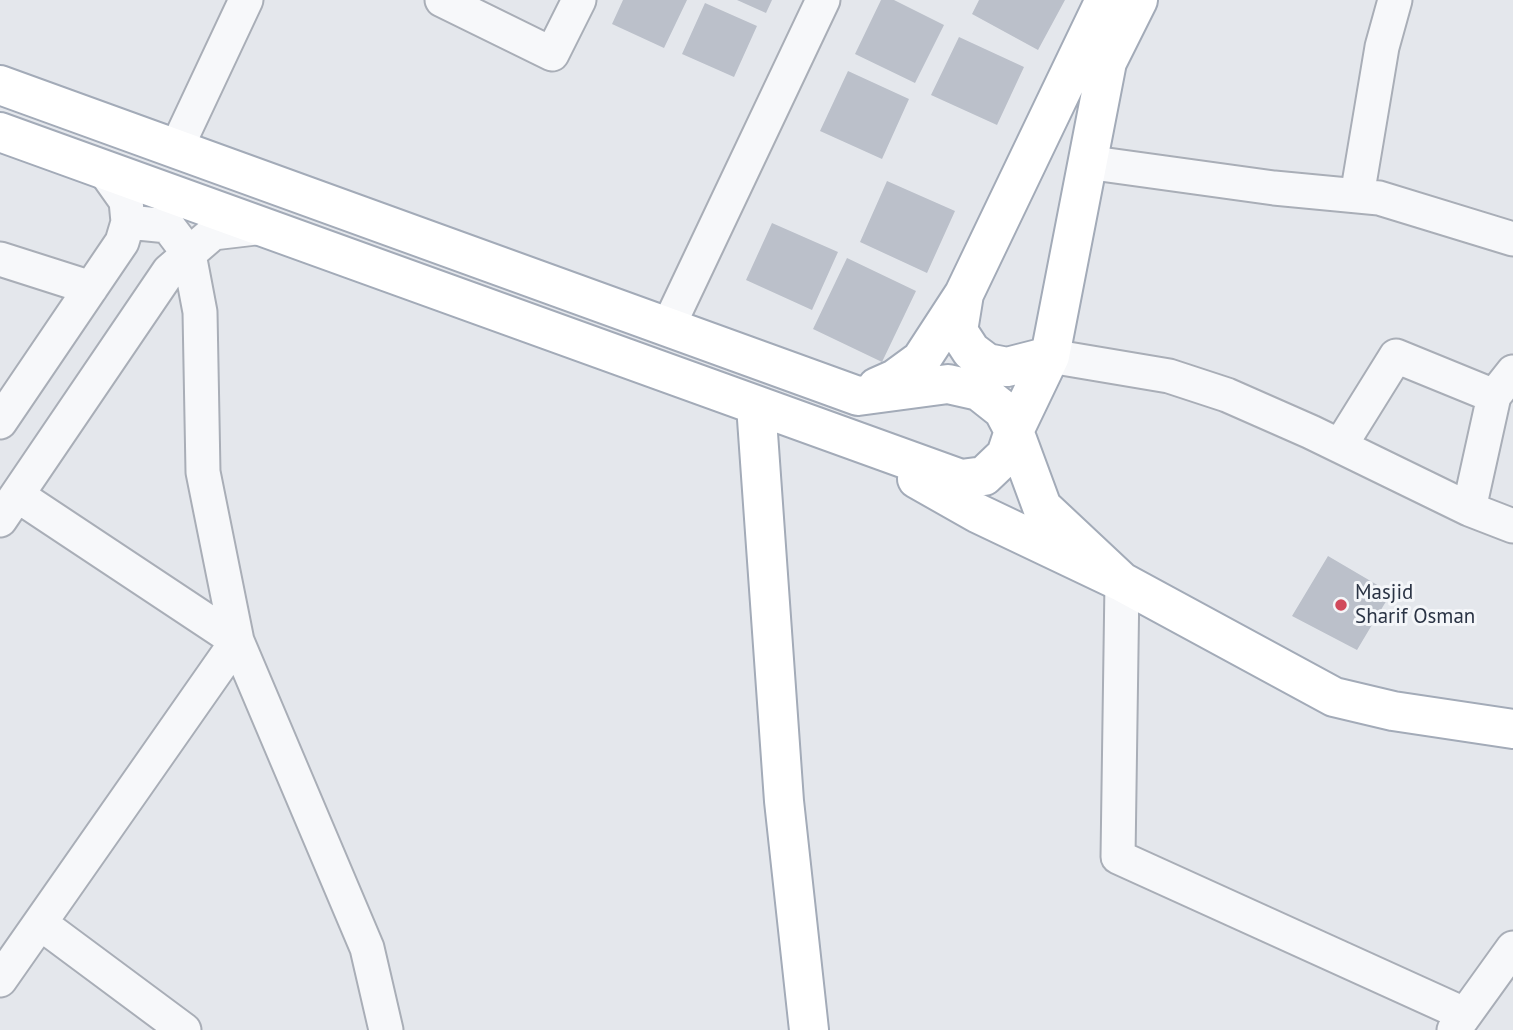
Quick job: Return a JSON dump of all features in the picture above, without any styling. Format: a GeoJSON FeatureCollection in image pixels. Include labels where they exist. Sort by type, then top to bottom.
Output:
{"type":"FeatureCollection","features":[{"type":"Feature","properties":{"kind":"main road"},"geometry":{"type":"LineString","coordinates":[[858,396],[895,379],[921,360],[964,294],[1105,0]]}},
{"type":"Feature","properties":{"kind":"main road"},"geometry":{"type":"LineString","coordinates":[[0,132],[961,479],[984,476],[1006,455],[1014,431],[1050,356],[1107,62],[1138,0]]}},
{"type":"Feature","properties":{"kind":"main road"},"geometry":{"type":"LineString","coordinates":[[0,85],[858,396],[948,384],[979,391],[1003,410],[1014,431],[1041,507],[1122,582]]}},
{"type":"Feature","properties":{"kind":"main road"},"geometry":{"type":"LineString","coordinates":[[964,294],[958,331],[971,351],[987,363],[1007,367],[1050,356]]}},
{"type":"Feature","properties":{"kind":"main road"},"geometry":{"type":"LineString","coordinates":[[756,405],[784,801],[809,1030]]}},
{"type":"Feature","properties":{"kind":"main road"},"geometry":{"type":"LineString","coordinates":[[838,434],[977,513],[1122,582],[1334,697],[1393,711],[1513,729]]}},
{"type":"Feature","properties":{"kind":"street"},"geometry":{"type":"LineString","coordinates":[[176,149],[246,0]]}},
{"type":"Feature","properties":{"kind":"street"},"geometry":{"type":"LineString","coordinates":[[442,0],[552,54],[579,0]]}},
{"type":"Feature","properties":{"kind":"street"},"geometry":{"type":"LineString","coordinates":[[668,327],[824,0]]}},
{"type":"Feature","properties":{"kind":"street"},"geometry":{"type":"LineString","coordinates":[[1357,196],[1382,47],[1395,0]]}},
{"type":"Feature","properties":{"kind":"street"},"geometry":{"type":"LineString","coordinates":[[1086,162],[1274,188],[1379,198],[1513,239]]}},
{"type":"Feature","properties":{"kind":"street"},"geometry":{"type":"LineString","coordinates":[[0,422],[122,242],[128,222],[126,201],[104,170]]}},
{"type":"Feature","properties":{"kind":"street"},"geometry":{"type":"LineString","coordinates":[[128,222],[168,226],[189,254],[200,312],[203,472],[237,641],[367,948],[386,1030]]}},
{"type":"Feature","properties":{"kind":"street"},"geometry":{"type":"LineString","coordinates":[[237,641],[8,508],[169,271],[213,233],[264,227]]}},
{"type":"Feature","properties":{"kind":"street"},"geometry":{"type":"LineString","coordinates":[[0,259],[91,288]]}},
{"type":"Feature","properties":{"kind":"street"},"geometry":{"type":"LineString","coordinates":[[1050,356],[1169,376],[1227,395],[1469,509],[1513,526]]}},
{"type":"Feature","properties":{"kind":"street"},"geometry":{"type":"LineString","coordinates":[[1340,446],[1396,356],[1503,384],[1469,509]]}},
{"type":"Feature","properties":{"kind":"street"},"geometry":{"type":"LineString","coordinates":[[1122,582],[1118,857],[1459,1022],[1513,948]]}},
{"type":"Feature","properties":{"kind":"street"},"geometry":{"type":"LineString","coordinates":[[0,980],[237,641]]}},
{"type":"Feature","properties":{"kind":"street"},"geometry":{"type":"LineString","coordinates":[[40,923],[184,1030]]}},
{"type":"Feature","properties":{"kind":"building"},"geometry":{"type":"Polygon","coordinates":[[[623,0],[687,0],[664,48],[612,24],[623,0]]]}},
{"type":"Feature","properties":{"kind":"building"},"geometry":{"type":"Polygon","coordinates":[[[737,0],[772,0],[766,13],[737,0]]]}},
{"type":"Feature","properties":{"kind":"building"},"geometry":{"type":"Polygon","coordinates":[[[881,0],[894,0],[944,25],[915,83],[855,54],[881,0]]]}},
{"type":"Feature","properties":{"kind":"building"},"geometry":{"type":"Polygon","coordinates":[[[979,0],[1065,0],[1038,50],[972,14],[979,0]]]}},
{"type":"Feature","properties":{"kind":"building"},"geometry":{"type":"Polygon","coordinates":[[[705,3],[757,26],[734,77],[682,54],[705,3]]]}},
{"type":"Feature","properties":{"kind":"building"},"geometry":{"type":"Polygon","coordinates":[[[959,37],[1024,67],[997,125],[931,95],[959,37]]]}},
{"type":"Feature","properties":{"kind":"building"},"geometry":{"type":"Polygon","coordinates":[[[848,71],[909,99],[882,159],[820,131],[848,71]]]}},
{"type":"Feature","properties":{"kind":"building"},"geometry":{"type":"Polygon","coordinates":[[[887,181],[955,211],[927,273],[860,242],[887,181]]]}},
{"type":"Feature","properties":{"kind":"building"},"geometry":{"type":"Polygon","coordinates":[[[772,223],[838,252],[812,310],[746,280],[772,223]]]}},
{"type":"Feature","properties":{"kind":"building"},"geometry":{"type":"Polygon","coordinates":[[[847,258],[916,291],[882,362],[813,329],[847,258]]]}},
{"type":"Feature","properties":{"kind":"building","name":"Masjid Sharif Osman"},"geometry":{"type":"Polygon","coordinates":[[[1328,556],[1391,593],[1357,650],[1292,616],[1328,556]]]}},
{"type":"Feature","properties":{"kind":"place","name":"Masjid Sharif Osman"},"geometry":{"type":"Point","coordinates":[1341,605]}}]}
